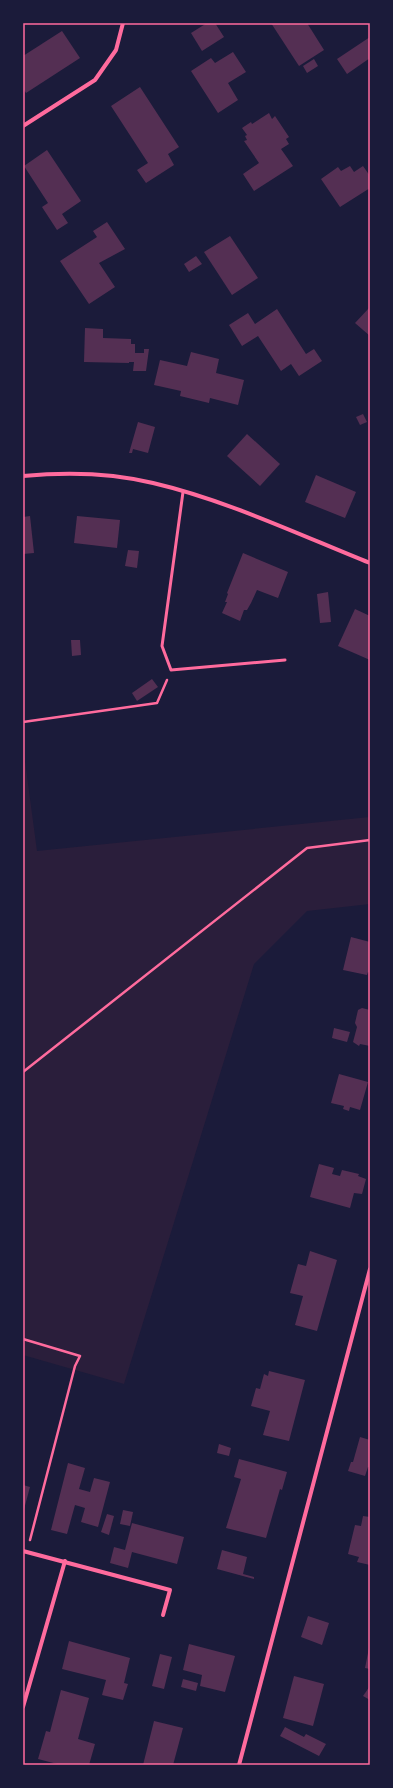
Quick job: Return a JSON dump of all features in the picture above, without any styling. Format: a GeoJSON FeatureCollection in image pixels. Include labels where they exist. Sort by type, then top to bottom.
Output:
{"type":"FeatureCollection","features":[{"type":"Feature","properties":{"kind":"street"},"geometry":{"type":"LineString","coordinates":[[23,126],[94,80],[116,50],[122,23]]}},
{"type":"Feature","properties":{"kind":"street"},"geometry":{"type":"LineString","coordinates":[[23,476],[44,474],[100,475],[153,483],[226,505],[370,563]]}},
{"type":"Feature","properties":{"kind":"street"},"geometry":{"type":"LineString","coordinates":[[239,1765],[370,1269]]}},
{"type":"Feature","properties":{"kind":"street"},"geometry":{"type":"LineString","coordinates":[[25,1551],[170,1590],[163,1615]]}},
{"type":"Feature","properties":{"kind":"street"},"geometry":{"type":"LineString","coordinates":[[23,1707],[65,1562]]}},
{"type":"Feature","properties":{"kind":"lane"},"geometry":{"type":"LineString","coordinates":[[183,492],[162,646],[171,670],[285,660]]}},
{"type":"Feature","properties":{"kind":"path"},"geometry":{"type":"LineString","coordinates":[[23,722],[157,703],[171,670]]}},
{"type":"Feature","properties":{"kind":"path"},"geometry":{"type":"LineString","coordinates":[[23,1072],[307,848],[370,840]]}},
{"type":"Feature","properties":{"kind":"path"},"geometry":{"type":"LineString","coordinates":[[23,1339],[80,1356],[75,1366],[25,1551]]}},
{"type":"Feature","properties":{"kind":"shaded area"},"geometry":{"type":"Polygon","coordinates":[[[23,746],[37,851],[370,817],[370,904],[307,911],[254,964],[124,1384],[23,1355],[23,746]]]}},
{"type":"Feature","properties":{"kind":"building"},"geometry":{"type":"Polygon","coordinates":[[[207,23],[215,23],[224,37],[202,51],[191,33],[207,23]]]}},
{"type":"Feature","properties":{"kind":"building"},"geometry":{"type":"Polygon","coordinates":[[[271,23],[307,23],[324,50],[299,66],[271,23]]]}},
{"type":"Feature","properties":{"kind":"building"},"geometry":{"type":"Polygon","coordinates":[[[62,31],[80,58],[26,93],[23,88],[23,56],[62,31]]]}},
{"type":"Feature","properties":{"kind":"building"},"geometry":{"type":"Polygon","coordinates":[[[370,37],[370,58],[347,74],[337,59],[370,37]]]}},
{"type":"Feature","properties":{"kind":"building"},"geometry":{"type":"Polygon","coordinates":[[[233,52],[246,72],[228,83],[238,100],[218,113],[191,71],[211,58],[215,63],[233,52]]]}},
{"type":"Feature","properties":{"kind":"building"},"geometry":{"type":"Polygon","coordinates":[[[314,59],[318,66],[307,73],[303,66],[314,59]]]}},
{"type":"Feature","properties":{"kind":"building"},"geometry":{"type":"Polygon","coordinates":[[[140,87],[179,147],[168,154],[174,165],[146,183],[137,170],[148,163],[111,106],[140,87]]]}},
{"type":"Feature","properties":{"kind":"building"},"geometry":{"type":"Polygon","coordinates":[[[269,113],[272,119],[275,116],[289,137],[286,139],[289,144],[281,149],[293,166],[254,191],[243,174],[259,163],[244,141],[247,140],[245,136],[247,135],[242,128],[251,122],[252,124],[269,113]]]}},
{"type":"Feature","properties":{"kind":"building"},"geometry":{"type":"Polygon","coordinates":[[[47,150],[81,201],[62,214],[68,223],[57,230],[42,207],[48,203],[24,166],[47,150]]]}},
{"type":"Feature","properties":{"kind":"building"},"geometry":{"type":"Polygon","coordinates":[[[350,166],[354,172],[363,166],[370,176],[370,188],[340,207],[321,179],[338,167],[341,171],[350,166]]]}},
{"type":"Feature","properties":{"kind":"building"},"geometry":{"type":"Polygon","coordinates":[[[107,222],[125,249],[99,263],[115,287],[89,304],[60,261],[97,237],[93,231],[107,222]]]}},
{"type":"Feature","properties":{"kind":"building"},"geometry":{"type":"Polygon","coordinates":[[[230,236],[258,278],[232,295],[204,252],[230,236]]]}},
{"type":"Feature","properties":{"kind":"building"},"geometry":{"type":"Polygon","coordinates":[[[196,256],[202,264],[189,272],[184,264],[196,256]]]}},
{"type":"Feature","properties":{"kind":"building"},"geometry":{"type":"Polygon","coordinates":[[[370,307],[370,336],[355,323],[370,307]]]}},
{"type":"Feature","properties":{"kind":"building"},"geometry":{"type":"Polygon","coordinates":[[[277,309],[306,354],[314,349],[322,361],[299,376],[291,364],[281,371],[258,336],[242,346],[229,325],[248,313],[255,324],[277,309]]]}},
{"type":"Feature","properties":{"kind":"building"},"geometry":{"type":"Polygon","coordinates":[[[85,328],[103,329],[103,338],[131,339],[131,344],[135,344],[135,353],[144,353],[144,349],[149,349],[146,371],[133,371],[134,362],[84,362],[85,328]]]}},
{"type":"Feature","properties":{"kind":"building"},"geometry":{"type":"Polygon","coordinates":[[[191,352],[219,359],[216,373],[244,380],[238,405],[210,398],[209,403],[180,396],[181,391],[154,385],[160,360],[187,366],[191,352]]]}},
{"type":"Feature","properties":{"kind":"building"},"geometry":{"type":"Polygon","coordinates":[[[363,414],[367,422],[360,425],[356,417],[363,414]]]}},
{"type":"Feature","properties":{"kind":"building"},"geometry":{"type":"Polygon","coordinates":[[[138,422],[155,427],[148,453],[133,449],[132,453],[129,453],[138,422]]]}},
{"type":"Feature","properties":{"kind":"building"},"geometry":{"type":"Polygon","coordinates":[[[247,434],[280,464],[260,486],[227,456],[247,434]]]}},
{"type":"Feature","properties":{"kind":"building"},"geometry":{"type":"Polygon","coordinates":[[[316,475],[356,492],[345,518],[305,502],[316,475]]]}},
{"type":"Feature","properties":{"kind":"building"},"geometry":{"type":"Polygon","coordinates":[[[30,516],[34,553],[23,554],[23,517],[30,516]]]}},
{"type":"Feature","properties":{"kind":"building"},"geometry":{"type":"Polygon","coordinates":[[[77,516],[120,520],[117,548],[74,543],[77,516]]]}},
{"type":"Feature","properties":{"kind":"building"},"geometry":{"type":"Polygon","coordinates":[[[128,550],[139,551],[137,568],[125,566],[128,550]]]}},
{"type":"Feature","properties":{"kind":"building"},"geometry":{"type":"Polygon","coordinates":[[[243,553],[288,572],[278,598],[257,590],[247,610],[244,610],[240,621],[222,613],[227,602],[225,602],[227,593],[243,553]]]}},
{"type":"Feature","properties":{"kind":"building"},"geometry":{"type":"Polygon","coordinates":[[[328,592],[331,622],[320,623],[317,594],[328,592]]]}},
{"type":"Feature","properties":{"kind":"building"},"geometry":{"type":"Polygon","coordinates":[[[355,609],[370,616],[370,660],[338,646],[355,609]]]}},
{"type":"Feature","properties":{"kind":"building"},"geometry":{"type":"Polygon","coordinates":[[[71,640],[80,640],[81,655],[72,656],[71,640]]]}},
{"type":"Feature","properties":{"kind":"building"},"geometry":{"type":"Polygon","coordinates":[[[152,679],[158,687],[137,701],[132,693],[152,679]]]}},
{"type":"Feature","properties":{"kind":"building"},"geometry":{"type":"Polygon","coordinates":[[[351,937],[370,942],[370,973],[368,972],[367,975],[343,970],[351,937]]]}},
{"type":"Feature","properties":{"kind":"building"},"geometry":{"type":"Polygon","coordinates":[[[362,1008],[370,1010],[370,1046],[360,1044],[359,1046],[353,1042],[357,1027],[355,1023],[358,1010],[362,1008]]]}},
{"type":"Feature","properties":{"kind":"building"},"geometry":{"type":"Polygon","coordinates":[[[334,1028],[350,1032],[347,1042],[332,1038],[334,1028]]]}},
{"type":"Feature","properties":{"kind":"building"},"geometry":{"type":"Polygon","coordinates":[[[339,1074],[368,1082],[360,1110],[350,1107],[349,1111],[343,1109],[344,1106],[331,1103],[339,1074]]]}},
{"type":"Feature","properties":{"kind":"building"},"geometry":{"type":"Polygon","coordinates":[[[319,1164],[334,1168],[332,1174],[340,1176],[342,1170],[359,1174],[358,1176],[366,1179],[362,1194],[354,1193],[350,1208],[310,1197],[319,1164]]]}},
{"type":"Feature","properties":{"kind":"building"},"geometry":{"type":"Polygon","coordinates":[[[310,1251],[337,1260],[317,1331],[295,1325],[303,1296],[290,1293],[298,1264],[306,1266],[310,1251]]]}},
{"type":"Feature","properties":{"kind":"building"},"geometry":{"type":"Polygon","coordinates":[[[269,1371],[305,1380],[289,1441],[263,1435],[270,1411],[251,1406],[256,1388],[260,1389],[264,1374],[268,1376],[269,1371]]]}},
{"type":"Feature","properties":{"kind":"building"},"geometry":{"type":"Polygon","coordinates":[[[360,1437],[370,1440],[370,1467],[368,1467],[365,1476],[348,1471],[351,1462],[353,1462],[360,1437]]]}},
{"type":"Feature","properties":{"kind":"building"},"geometry":{"type":"Polygon","coordinates":[[[219,1444],[231,1448],[229,1456],[217,1453],[219,1444]]]}},
{"type":"Feature","properties":{"kind":"building"},"geometry":{"type":"Polygon","coordinates":[[[239,1459],[287,1472],[282,1490],[280,1489],[266,1538],[226,1528],[241,1479],[234,1477],[239,1459]]]}},
{"type":"Feature","properties":{"kind":"building"},"geometry":{"type":"Polygon","coordinates":[[[68,1463],[85,1468],[79,1489],[90,1492],[94,1478],[110,1482],[98,1527],[81,1522],[85,1508],[75,1505],[67,1534],[51,1530],[68,1463]]]}},
{"type":"Feature","properties":{"kind":"building"},"geometry":{"type":"Polygon","coordinates":[[[23,1485],[30,1487],[23,1513],[23,1485]]]}},
{"type":"Feature","properties":{"kind":"building"},"geometry":{"type":"Polygon","coordinates":[[[123,1510],[133,1512],[130,1526],[120,1524],[123,1510]]]}},
{"type":"Feature","properties":{"kind":"building"},"geometry":{"type":"Polygon","coordinates":[[[107,1514],[114,1516],[109,1535],[101,1532],[107,1514]]]}},
{"type":"Feature","properties":{"kind":"building"},"geometry":{"type":"Polygon","coordinates":[[[363,1516],[370,1517],[370,1565],[357,1562],[359,1557],[348,1554],[355,1525],[361,1526],[363,1516]]]}},
{"type":"Feature","properties":{"kind":"building"},"geometry":{"type":"Polygon","coordinates":[[[132,1523],[184,1537],[177,1564],[132,1552],[128,1568],[110,1563],[114,1547],[125,1550],[132,1523]]]}},
{"type":"Feature","properties":{"kind":"building"},"geometry":{"type":"Polygon","coordinates":[[[222,1550],[247,1557],[243,1574],[254,1577],[254,1579],[217,1569],[222,1550]]]}},
{"type":"Feature","properties":{"kind":"building"},"geometry":{"type":"Polygon","coordinates":[[[308,1616],[329,1623],[322,1645],[301,1637],[308,1616]]]}},
{"type":"Feature","properties":{"kind":"building"},"geometry":{"type":"Polygon","coordinates":[[[69,1641],[130,1658],[124,1683],[128,1684],[123,1700],[102,1695],[106,1680],[62,1669],[69,1641]]]}},
{"type":"Feature","properties":{"kind":"building"},"geometry":{"type":"Polygon","coordinates":[[[189,1644],[235,1656],[225,1692],[200,1686],[202,1675],[183,1670],[189,1644]]]}},
{"type":"Feature","properties":{"kind":"building"},"geometry":{"type":"Polygon","coordinates":[[[370,1648],[370,1669],[365,1668],[370,1648]]]}},
{"type":"Feature","properties":{"kind":"building"},"geometry":{"type":"Polygon","coordinates":[[[160,1654],[172,1657],[164,1689],[152,1686],[160,1654]]]}},
{"type":"Feature","properties":{"kind":"building"},"geometry":{"type":"Polygon","coordinates":[[[294,1676],[324,1684],[313,1726],[283,1718],[294,1676]]]}},
{"type":"Feature","properties":{"kind":"building"},"geometry":{"type":"Polygon","coordinates":[[[183,1679],[198,1683],[196,1691],[181,1687],[183,1679]]]}},
{"type":"Feature","properties":{"kind":"building"},"geometry":{"type":"Polygon","coordinates":[[[370,1686],[370,1700],[363,1696],[370,1686]]]}},
{"type":"Feature","properties":{"kind":"building"},"geometry":{"type":"Polygon","coordinates":[[[61,1690],[89,1698],[78,1739],[95,1744],[89,1765],[61,1765],[38,1759],[46,1731],[50,1732],[61,1690]]]}},
{"type":"Feature","properties":{"kind":"building"},"geometry":{"type":"Polygon","coordinates":[[[154,1721],[183,1728],[173,1765],[143,1765],[154,1721]]]}},
{"type":"Feature","properties":{"kind":"building"},"geometry":{"type":"Polygon","coordinates":[[[285,1727],[304,1737],[306,1734],[326,1744],[319,1756],[280,1736],[285,1727]]]}}]}
